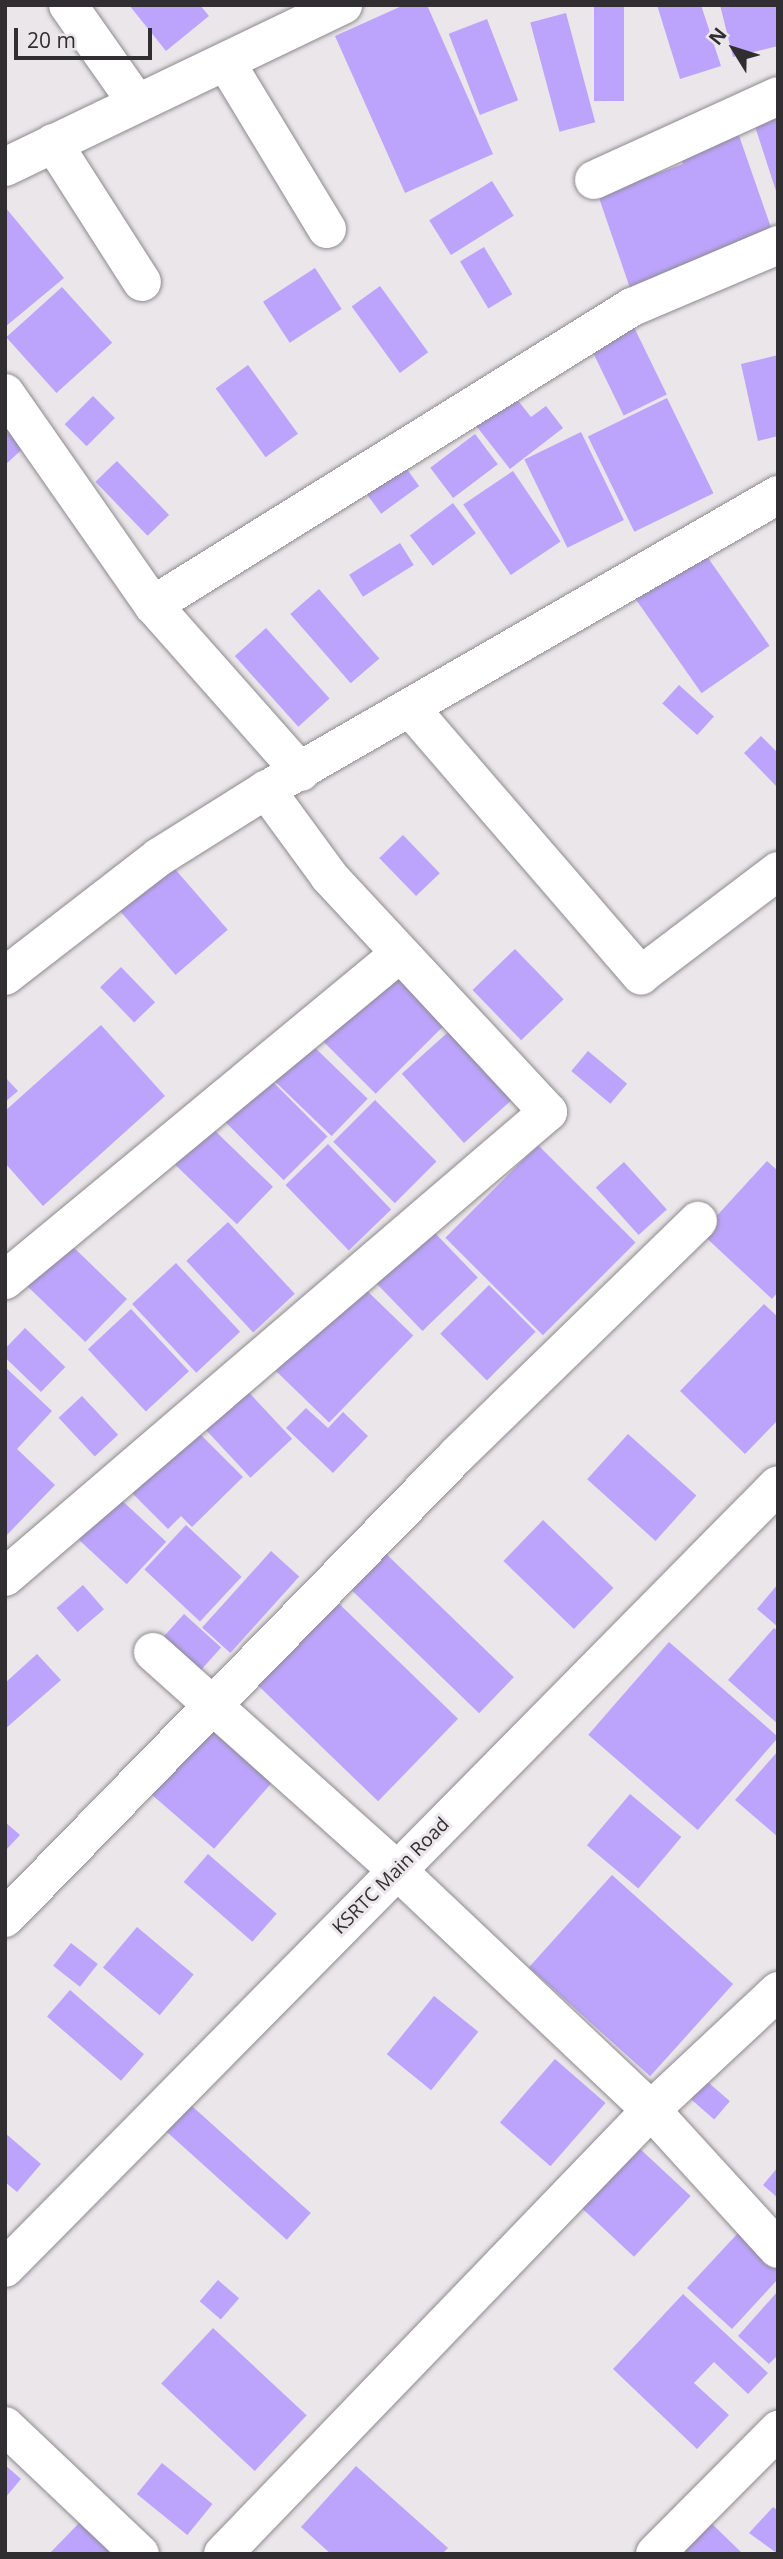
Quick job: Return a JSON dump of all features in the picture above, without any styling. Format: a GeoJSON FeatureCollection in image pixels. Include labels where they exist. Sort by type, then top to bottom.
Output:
{"type":"FeatureCollection","features":[{"type":"Feature","properties":{"kind":"street"},"geometry":{"type":"LineString","coordinates":[[68,5],[137,103]]}},
{"type":"Feature","properties":{"kind":"street"},"geometry":{"type":"LineString","coordinates":[[5,167],[137,103],[228,64],[343,5]]}},
{"type":"Feature","properties":{"kind":"street"},"geometry":{"type":"LineString","coordinates":[[228,64],[327,229]]}},
{"type":"Feature","properties":{"kind":"street"},"geometry":{"type":"LineString","coordinates":[[594,180],[778,96]]}},
{"type":"Feature","properties":{"kind":"street"},"geometry":{"type":"LineString","coordinates":[[53,143],[142,282]]}},
{"type":"Feature","properties":{"kind":"street"},"geometry":{"type":"LineString","coordinates":[[153,605],[632,307],[778,245]]}},
{"type":"Feature","properties":{"kind":"street"},"geometry":{"type":"LineString","coordinates":[[5,393],[153,605],[301,772]]}},
{"type":"Feature","properties":{"kind":"street"},"geometry":{"type":"LineString","coordinates":[[5,976],[159,857],[266,790],[411,709],[778,495]]}},
{"type":"Feature","properties":{"kind":"street"},"geometry":{"type":"LineString","coordinates":[[411,709],[641,975],[778,871]]}},
{"type":"Feature","properties":{"kind":"street"},"geometry":{"type":"LineString","coordinates":[[5,1577],[548,1112],[329,876],[266,790]]}},
{"type":"Feature","properties":{"kind":"street"},"geometry":{"type":"LineString","coordinates":[[5,1280],[399,954]]}},
{"type":"Feature","properties":{"kind":"street"},"geometry":{"type":"LineString","coordinates":[[5,1918],[476,1436],[698,1221]]}},
{"type":"Feature","properties":{"kind":"street","name":"KSRTC Main Road"},"geometry":{"type":"LineString","coordinates":[[5,2268],[778,1485]]}},
{"type":"Feature","properties":{"kind":"street"},"geometry":{"type":"LineString","coordinates":[[153,1653],[397,1870],[651,2110],[778,2249]]}},
{"type":"Feature","properties":{"kind":"street"},"geometry":{"type":"LineString","coordinates":[[223,2554],[651,2110],[778,1991]]}},
{"type":"Feature","properties":{"kind":"street"},"geometry":{"type":"LineString","coordinates":[[5,2426],[140,2554]]}},
{"type":"Feature","properties":{"kind":"street"},"geometry":{"type":"LineString","coordinates":[[655,2554],[778,2430]]}},
{"type":"Feature","properties":{"kind":"building"},"geometry":{"type":"Polygon","coordinates":[[[129,5],[200,5],[209,16],[166,51],[129,5]]]}},
{"type":"Feature","properties":{"kind":"building"},"geometry":{"type":"Polygon","coordinates":[[[404,5],[427,5],[493,154],[405,193],[335,36],[404,5]]]}},
{"type":"Feature","properties":{"kind":"building"},"geometry":{"type":"Polygon","coordinates":[[[594,5],[624,5],[624,101],[594,101],[594,5]]]}},
{"type":"Feature","properties":{"kind":"building"},"geometry":{"type":"Polygon","coordinates":[[[657,5],[701,5],[721,66],[680,79],[657,5]]]}},
{"type":"Feature","properties":{"kind":"building"},"geometry":{"type":"Polygon","coordinates":[[[720,5],[778,5],[778,46],[733,57],[720,5]]]}},
{"type":"Feature","properties":{"kind":"building"},"geometry":{"type":"Polygon","coordinates":[[[566,13],[595,122],[560,132],[530,23],[566,13]]]}},
{"type":"Feature","properties":{"kind":"building"},"geometry":{"type":"Polygon","coordinates":[[[487,19],[518,100],[480,115],[449,34],[487,19]]]}},
{"type":"Feature","properties":{"kind":"building"},"geometry":{"type":"Polygon","coordinates":[[[778,102],[778,194],[777,194],[750,111],[778,102]]]}},
{"type":"Feature","properties":{"kind":"building"},"geometry":{"type":"Polygon","coordinates":[[[735,124],[775,239],[631,291],[598,195],[683,164],[677,145],[735,124]]]}},
{"type":"Feature","properties":{"kind":"building"},"geometry":{"type":"Polygon","coordinates":[[[492,181],[514,216],[451,255],[429,220],[492,181]]]}},
{"type":"Feature","properties":{"kind":"building"},"geometry":{"type":"Polygon","coordinates":[[[5,207],[64,278],[5,327],[5,207]]]}},
{"type":"Feature","properties":{"kind":"building"},"geometry":{"type":"Polygon","coordinates":[[[484,247],[512,294],[488,309],[460,261],[484,247]]]}},
{"type":"Feature","properties":{"kind":"building"},"geometry":{"type":"Polygon","coordinates":[[[315,268],[342,309],[290,343],[263,302],[315,268]]]}},
{"type":"Feature","properties":{"kind":"building"},"geometry":{"type":"Polygon","coordinates":[[[380,286],[428,352],[400,373],[352,307],[380,286]]]}},
{"type":"Feature","properties":{"kind":"building"},"geometry":{"type":"Polygon","coordinates":[[[62,287],[112,343],[56,393],[6,337],[62,287]]]}},
{"type":"Feature","properties":{"kind":"building"},"geometry":{"type":"Polygon","coordinates":[[[630,319],[667,394],[624,416],[587,340],[630,319]]]}},
{"type":"Feature","properties":{"kind":"building"},"geometry":{"type":"Polygon","coordinates":[[[778,355],[778,436],[758,441],[741,364],[778,355]]]}},
{"type":"Feature","properties":{"kind":"building"},"geometry":{"type":"Polygon","coordinates":[[[248,365],[298,434],[266,457],[216,389],[248,365]]]}},
{"type":"Feature","properties":{"kind":"building"},"geometry":{"type":"Polygon","coordinates":[[[508,388],[531,417],[546,406],[563,428],[510,469],[470,418],[508,388]]]}},
{"type":"Feature","properties":{"kind":"building"},"geometry":{"type":"Polygon","coordinates":[[[93,396],[115,418],[87,446],[65,424],[93,396]]]}},
{"type":"Feature","properties":{"kind":"building"},"geometry":{"type":"Polygon","coordinates":[[[667,398],[713,493],[634,532],[588,437],[667,398]]]}},
{"type":"Feature","properties":{"kind":"building"},"geometry":{"type":"Polygon","coordinates":[[[5,414],[31,441],[5,465],[5,414]]]}},
{"type":"Feature","properties":{"kind":"building"},"geometry":{"type":"Polygon","coordinates":[[[581,432],[624,520],[567,548],[524,460],[581,432]]]}},
{"type":"Feature","properties":{"kind":"building"},"geometry":{"type":"Polygon","coordinates":[[[475,434],[498,464],[453,498],[430,468],[475,434]]]}},
{"type":"Feature","properties":{"kind":"building"},"geometry":{"type":"Polygon","coordinates":[[[398,457],[419,486],[381,514],[360,485],[398,457]]]}},
{"type":"Feature","properties":{"kind":"building"},"geometry":{"type":"Polygon","coordinates":[[[117,461],[169,515],[148,536],[95,482],[117,461]]]}},
{"type":"Feature","properties":{"kind":"building"},"geometry":{"type":"Polygon","coordinates":[[[513,471],[561,541],[511,575],[463,505],[513,471]]]}},
{"type":"Feature","properties":{"kind":"building"},"geometry":{"type":"Polygon","coordinates":[[[453,503],[476,533],[433,566],[410,535],[453,503]]]}},
{"type":"Feature","properties":{"kind":"building"},"geometry":{"type":"Polygon","coordinates":[[[400,543],[414,565],[363,597],[349,575],[400,543]]]}},
{"type":"Feature","properties":{"kind":"building"},"geometry":{"type":"Polygon","coordinates":[[[699,545],[770,646],[702,693],[631,593],[699,545]]]}},
{"type":"Feature","properties":{"kind":"building"},"geometry":{"type":"Polygon","coordinates":[[[319,589],[379,658],[351,683],[290,614],[319,589]]]}},
{"type":"Feature","properties":{"kind":"building"},"geometry":{"type":"Polygon","coordinates":[[[266,628],[330,699],[298,727],[235,656],[266,628]]]}},
{"type":"Feature","properties":{"kind":"building"},"geometry":{"type":"Polygon","coordinates":[[[679,685],[714,716],[697,735],[662,704],[679,685]]]}},
{"type":"Feature","properties":{"kind":"building"},"geometry":{"type":"Polygon","coordinates":[[[761,736],[778,753],[778,788],[744,753],[761,736]]]}},
{"type":"Feature","properties":{"kind":"building"},"geometry":{"type":"Polygon","coordinates":[[[403,835],[440,873],[416,896],[379,858],[403,835]]]}},
{"type":"Feature","properties":{"kind":"building"},"geometry":{"type":"Polygon","coordinates":[[[168,861],[228,930],[176,975],[116,906],[168,861]]]}},
{"type":"Feature","properties":{"kind":"building"},"geometry":{"type":"Polygon","coordinates":[[[515,949],[564,999],[521,1040],[473,990],[515,949]]]}},
{"type":"Feature","properties":{"kind":"building"},"geometry":{"type":"Polygon","coordinates":[[[121,967],[155,1002],[134,1022],[100,987],[121,967]]]}},
{"type":"Feature","properties":{"kind":"building"},"geometry":{"type":"Polygon","coordinates":[[[394,968],[448,1022],[376,1094],[322,1040],[394,968]]]}},
{"type":"Feature","properties":{"kind":"building"},"geometry":{"type":"Polygon","coordinates":[[[101,1025],[165,1096],[43,1206],[5,1163],[5,1111],[101,1025]]]}},
{"type":"Feature","properties":{"kind":"building"},"geometry":{"type":"Polygon","coordinates":[[[456,1025],[518,1094],[464,1143],[402,1074],[456,1025]]]}},
{"type":"Feature","properties":{"kind":"building"},"geometry":{"type":"Polygon","coordinates":[[[308,1041],[368,1099],[332,1136],[272,1078],[308,1041]]]}},
{"type":"Feature","properties":{"kind":"building"},"geometry":{"type":"Polygon","coordinates":[[[588,1051],[627,1084],[610,1104],[571,1071],[588,1051]]]}},
{"type":"Feature","properties":{"kind":"building"},"geometry":{"type":"Polygon","coordinates":[[[266,1075],[328,1137],[284,1180],[222,1119],[266,1075]]]}},
{"type":"Feature","properties":{"kind":"building"},"geometry":{"type":"Polygon","coordinates":[[[5,1077],[18,1091],[5,1102],[5,1077]]]}},
{"type":"Feature","properties":{"kind":"building"},"geometry":{"type":"Polygon","coordinates":[[[375,1100],[437,1162],[395,1203],[333,1142],[375,1100]]]}},
{"type":"Feature","properties":{"kind":"building"},"geometry":{"type":"Polygon","coordinates":[[[209,1125],[273,1187],[237,1224],[173,1162],[209,1125]]]}},
{"type":"Feature","properties":{"kind":"building"},"geometry":{"type":"Polygon","coordinates":[[[328,1144],[391,1209],[349,1250],[286,1185],[328,1144]]]}},
{"type":"Feature","properties":{"kind":"building"},"geometry":{"type":"Polygon","coordinates":[[[538,1145],[636,1243],[543,1335],[445,1238],[538,1145]]]}},
{"type":"Feature","properties":{"kind":"building"},"geometry":{"type":"Polygon","coordinates":[[[767,1161],[778,1171],[778,1292],[772,1299],[701,1233],[767,1161]]]}},
{"type":"Feature","properties":{"kind":"building"},"geometry":{"type":"Polygon","coordinates":[[[624,1162],[667,1210],[639,1235],[596,1187],[624,1162]]]}},
{"type":"Feature","properties":{"kind":"building"},"geometry":{"type":"Polygon","coordinates":[[[228,1222],[295,1294],[253,1333],[186,1261],[228,1222]]]}},
{"type":"Feature","properties":{"kind":"building"},"geometry":{"type":"Polygon","coordinates":[[[432,1230],[478,1277],[422,1331],[377,1283],[432,1230]]]}},
{"type":"Feature","properties":{"kind":"building"},"geometry":{"type":"Polygon","coordinates":[[[68,1242],[127,1299],[85,1342],[26,1285],[68,1242]]]}},
{"type":"Feature","properties":{"kind":"building"},"geometry":{"type":"Polygon","coordinates":[[[176,1263],[240,1332],[196,1373],[132,1304],[176,1263]]]}},
{"type":"Feature","properties":{"kind":"building"},"geometry":{"type":"Polygon","coordinates":[[[360,1284],[413,1335],[329,1422],[276,1371],[360,1284]]]}},
{"type":"Feature","properties":{"kind":"building"},"geometry":{"type":"Polygon","coordinates":[[[489,1285],[536,1332],[487,1380],[440,1334],[489,1285]]]}},
{"type":"Feature","properties":{"kind":"building"},"geometry":{"type":"Polygon","coordinates":[[[764,1304],[778,1317],[778,1420],[745,1454],[680,1391],[764,1304]]]}},
{"type":"Feature","properties":{"kind":"building"},"geometry":{"type":"Polygon","coordinates":[[[131,1309],[189,1371],[146,1411],[88,1349],[131,1309]]]}},
{"type":"Feature","properties":{"kind":"building"},"geometry":{"type":"Polygon","coordinates":[[[25,1328],[65,1367],[41,1392],[5,1357],[5,1349],[25,1328]]]}},
{"type":"Feature","properties":{"kind":"building"},"geometry":{"type":"Polygon","coordinates":[[[5,1367],[52,1411],[17,1449],[55,1485],[5,1537],[5,1367]]]}},
{"type":"Feature","properties":{"kind":"building"},"geometry":{"type":"Polygon","coordinates":[[[241,1384],[292,1439],[250,1478],[199,1423],[241,1384]]]}},
{"type":"Feature","properties":{"kind":"building"},"geometry":{"type":"Polygon","coordinates":[[[82,1396],[118,1435],[95,1457],[59,1418],[82,1396]]]}},
{"type":"Feature","properties":{"kind":"building"},"geometry":{"type":"Polygon","coordinates":[[[306,1408],[328,1428],[343,1412],[368,1436],[333,1473],[286,1428],[306,1408]]]}},
{"type":"Feature","properties":{"kind":"building"},"geometry":{"type":"Polygon","coordinates":[[[192,1426],[243,1477],[192,1527],[181,1516],[168,1529],[129,1490],[192,1426]]]}},
{"type":"Feature","properties":{"kind":"building"},"geometry":{"type":"Polygon","coordinates":[[[628,1434],[696,1496],[656,1541],[587,1479],[628,1434]]]}},
{"type":"Feature","properties":{"kind":"building"},"geometry":{"type":"Polygon","coordinates":[[[115,1494],[166,1542],[127,1584],[75,1536],[115,1494]]]}},
{"type":"Feature","properties":{"kind":"building"},"geometry":{"type":"Polygon","coordinates":[[[543,1520],[613,1588],[574,1629],[503,1561],[543,1520]]]}},
{"type":"Feature","properties":{"kind":"building"},"geometry":{"type":"Polygon","coordinates":[[[186,1525],[242,1577],[200,1621],[144,1570],[186,1525]]]}},
{"type":"Feature","properties":{"kind":"building"},"geometry":{"type":"Polygon","coordinates":[[[380,1548],[514,1677],[479,1713],[345,1584],[380,1548]]]}},
{"type":"Feature","properties":{"kind":"building"},"geometry":{"type":"Polygon","coordinates":[[[271,1551],[299,1576],[230,1653],[202,1628],[271,1551]]]}},
{"type":"Feature","properties":{"kind":"building"},"geometry":{"type":"Polygon","coordinates":[[[778,1584],[778,1627],[757,1609],[778,1584]]]}},
{"type":"Feature","properties":{"kind":"building"},"geometry":{"type":"Polygon","coordinates":[[[83,1585],[104,1609],[78,1632],[57,1608],[83,1585]]]}},
{"type":"Feature","properties":{"kind":"building"},"geometry":{"type":"Polygon","coordinates":[[[330,1595],[458,1719],[378,1801],[250,1678],[330,1595]]]}},
{"type":"Feature","properties":{"kind":"building"},"geometry":{"type":"Polygon","coordinates":[[[184,1614],[221,1647],[193,1679],[156,1645],[184,1614]]]}},
{"type":"Feature","properties":{"kind":"building"},"geometry":{"type":"Polygon","coordinates":[[[774,1628],[778,1631],[778,1724],[728,1680],[774,1628]]]}},
{"type":"Feature","properties":{"kind":"building"},"geometry":{"type":"Polygon","coordinates":[[[669,1642],[778,1737],[698,1830],[588,1735],[669,1642]]]}},
{"type":"Feature","properties":{"kind":"building"},"geometry":{"type":"Polygon","coordinates":[[[37,1654],[61,1680],[5,1729],[5,1683],[37,1654]]]}},
{"type":"Feature","properties":{"kind":"building"},"geometry":{"type":"Polygon","coordinates":[[[207,1726],[272,1782],[214,1849],[149,1792],[207,1726]]]}},
{"type":"Feature","properties":{"kind":"building"},"geometry":{"type":"Polygon","coordinates":[[[778,1751],[778,1837],[735,1800],[778,1751]]]}},
{"type":"Feature","properties":{"kind":"building"},"geometry":{"type":"Polygon","coordinates":[[[630,1794],[681,1837],[638,1888],[587,1845],[630,1794]]]}},
{"type":"Feature","properties":{"kind":"building"},"geometry":{"type":"Polygon","coordinates":[[[5,1822],[20,1835],[5,1851],[5,1822]]]}},
{"type":"Feature","properties":{"kind":"building"},"geometry":{"type":"Polygon","coordinates":[[[208,1854],[277,1914],[252,1942],[184,1882],[208,1854]]]}},
{"type":"Feature","properties":{"kind":"building"},"geometry":{"type":"Polygon","coordinates":[[[612,1875],[733,1984],[650,2076],[529,1967],[612,1875]]]}},
{"type":"Feature","properties":{"kind":"building"},"geometry":{"type":"Polygon","coordinates":[[[137,1927],[194,1975],[160,2015],[103,1968],[137,1927]]]}},
{"type":"Feature","properties":{"kind":"building"},"geometry":{"type":"Polygon","coordinates":[[[71,1943],[98,1964],[80,1987],[53,1966],[71,1943]]]}},
{"type":"Feature","properties":{"kind":"building"},"geometry":{"type":"Polygon","coordinates":[[[70,1990],[144,2054],[121,2081],[47,2016],[70,1990]]]}},
{"type":"Feature","properties":{"kind":"building"},"geometry":{"type":"Polygon","coordinates":[[[434,1996],[478,2032],[431,2090],[387,2054],[434,1996]]]}},
{"type":"Feature","properties":{"kind":"building"},"geometry":{"type":"Polygon","coordinates":[[[555,2059],[606,2103],[550,2166],[500,2122],[555,2059]]]}},
{"type":"Feature","properties":{"kind":"building"},"geometry":{"type":"Polygon","coordinates":[[[702,2077],[730,2101],[714,2119],[686,2095],[702,2077]]]}},
{"type":"Feature","properties":{"kind":"building"},"geometry":{"type":"Polygon","coordinates":[[[183,2098],[311,2213],[287,2240],[159,2125],[183,2098]]]}},
{"type":"Feature","properties":{"kind":"building"},"geometry":{"type":"Polygon","coordinates":[[[5,2133],[41,2164],[17,2192],[5,2182],[5,2133]]]}},
{"type":"Feature","properties":{"kind":"building"},"geometry":{"type":"Polygon","coordinates":[[[638,2147],[691,2196],[634,2257],[581,2208],[638,2147]]]}},
{"type":"Feature","properties":{"kind":"building"},"geometry":{"type":"Polygon","coordinates":[[[778,2167],[778,2198],[763,2185],[778,2167]]]}},
{"type":"Feature","properties":{"kind":"building"},"geometry":{"type":"Polygon","coordinates":[[[738,2233],[778,2269],[778,2279],[732,2329],[687,2288],[738,2233]]]}},
{"type":"Feature","properties":{"kind":"building"},"geometry":{"type":"Polygon","coordinates":[[[218,2280],[239,2298],[221,2320],[200,2301],[218,2280]]]}},
{"type":"Feature","properties":{"kind":"building"},"geometry":{"type":"Polygon","coordinates":[[[778,2291],[778,2355],[769,2364],[738,2336],[778,2291]]]}},
{"type":"Feature","properties":{"kind":"building"},"geometry":{"type":"Polygon","coordinates":[[[683,2294],[768,2373],[748,2394],[714,2362],[694,2383],[729,2415],[697,2449],[613,2369],[683,2294]]]}},
{"type":"Feature","properties":{"kind":"building"},"geometry":{"type":"Polygon","coordinates":[[[213,2328],[307,2415],[255,2471],[161,2384],[213,2328]]]}},
{"type":"Feature","properties":{"kind":"building"},"geometry":{"type":"Polygon","coordinates":[[[162,2463],[213,2504],[187,2535],[137,2494],[162,2463]]]}},
{"type":"Feature","properties":{"kind":"building"},"geometry":{"type":"Polygon","coordinates":[[[5,2465],[21,2479],[5,2498],[5,2465]]]}},
{"type":"Feature","properties":{"kind":"building"},"geometry":{"type":"Polygon","coordinates":[[[356,2466],[448,2548],[442,2554],[331,2554],[301,2527],[356,2466]]]}},
{"type":"Feature","properties":{"kind":"building"},"geometry":{"type":"Polygon","coordinates":[[[773,2507],[778,2511],[778,2554],[749,2533],[773,2507]]]}},
{"type":"Feature","properties":{"kind":"building"},"geometry":{"type":"Polygon","coordinates":[[[83,2519],[119,2554],[49,2554],[83,2519]]]}},
{"type":"Feature","properties":{"kind":"building"},"geometry":{"type":"Polygon","coordinates":[[[707,2519],[743,2554],[688,2554],[681,2546],[707,2519]]]}}]}
